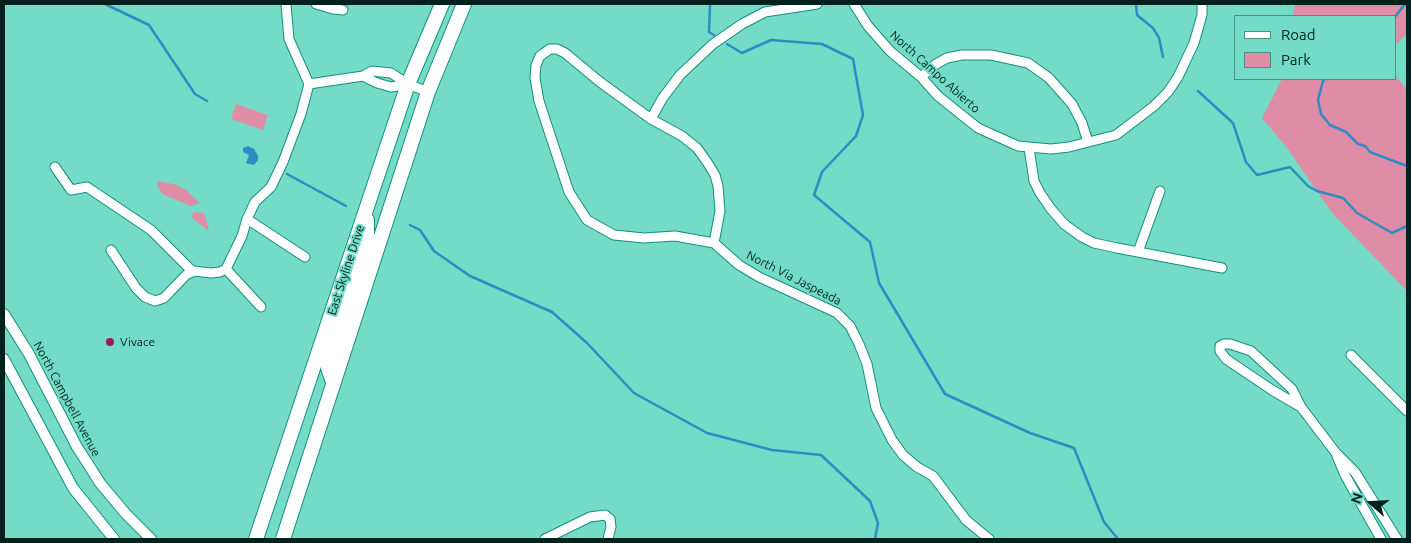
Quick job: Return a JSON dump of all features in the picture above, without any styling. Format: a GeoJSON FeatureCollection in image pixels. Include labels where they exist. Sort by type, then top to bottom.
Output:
{"type":"FeatureCollection","features":[{"type":"Feature","properties":{"kind":"main road","name":"East Skyline Drive"},"geometry":{"type":"LineString","coordinates":[[256,539],[408,84],[442,4]]}},
{"type":"Feature","properties":{"kind":"main road","name":"East Skyline Drive"},"geometry":{"type":"LineString","coordinates":[[283,539],[428,92],[464,4]]}},
{"type":"Feature","properties":{"kind":"main road"},"geometry":{"type":"LineString","coordinates":[[333,382],[328,368],[330,352],[367,239],[368,204]]}},
{"type":"Feature","properties":{"kind":"street"},"geometry":{"type":"LineString","coordinates":[[111,250],[136,288],[145,297],[155,301],[164,298],[186,275],[192,272],[211,273],[226,269],[242,236],[254,202],[270,188],[283,162],[301,114],[309,84],[289,39],[286,4]]}},
{"type":"Feature","properties":{"kind":"street"},"geometry":{"type":"LineString","coordinates":[[316,4],[333,10],[343,10]]}},
{"type":"Feature","properties":{"kind":"street"},"geometry":{"type":"LineString","coordinates":[[651,119],[662,99],[680,74],[714,44],[742,24],[765,12],[816,4]]}},
{"type":"Feature","properties":{"kind":"street","name":"North Campo Abierto"},"geometry":{"type":"LineString","coordinates":[[854,4],[868,26],[890,51],[921,77],[938,96],[978,128],[1018,146],[1051,149],[1069,147],[1116,135],[1148,112],[1168,92],[1178,76],[1194,43],[1202,4]]}},
{"type":"Feature","properties":{"kind":"street"},"geometry":{"type":"LineString","coordinates":[[550,49],[565,53],[600,82],[651,119],[682,136],[696,148],[715,175],[720,198],[720,211],[714,243],[675,236],[644,238],[614,235],[587,220],[568,192],[539,101],[535,71],[537,60],[542,51],[550,49]]}},
{"type":"Feature","properties":{"kind":"street"},"geometry":{"type":"LineString","coordinates":[[921,77],[936,64],[947,58],[962,55],[991,55],[1028,63],[1049,78],[1072,104],[1082,123],[1088,142]]}},
{"type":"Feature","properties":{"kind":"street"},"geometry":{"type":"LineString","coordinates":[[309,84],[363,76],[391,87],[408,84],[428,92]]}},
{"type":"Feature","properties":{"kind":"street"},"geometry":{"type":"LineString","coordinates":[[1029,148],[1034,181],[1051,209],[1064,224],[1082,237],[1094,243],[1222,268]]}},
{"type":"Feature","properties":{"kind":"street"},"geometry":{"type":"LineString","coordinates":[[55,167],[71,190],[86,187],[151,230],[192,272]]}},
{"type":"Feature","properties":{"kind":"street"},"geometry":{"type":"LineString","coordinates":[[1138,252],[1160,191]]}},
{"type":"Feature","properties":{"kind":"street"},"geometry":{"type":"LineString","coordinates":[[247,219],[305,257]]}},
{"type":"Feature","properties":{"kind":"street","name":"North Via Jaspeada"},"geometry":{"type":"LineString","coordinates":[[714,243],[739,265],[759,277],[837,313],[850,326],[867,364],[876,408],[892,440],[910,461],[933,476],[966,520],[989,539]]}},
{"type":"Feature","properties":{"kind":"street"},"geometry":{"type":"LineString","coordinates":[[226,269],[260,307]]}},
{"type":"Feature","properties":{"kind":"street","name":"North Campbell Avenue"},"geometry":{"type":"LineString","coordinates":[[4,314],[29,354],[84,459],[120,508],[151,539]]}},
{"type":"Feature","properties":{"kind":"street"},"geometry":{"type":"LineString","coordinates":[[1300,407],[1226,359],[1220,351],[1220,346],[1230,344],[1251,352],[1292,389],[1300,407],[1336,453],[1355,472],[1396,539]]}},
{"type":"Feature","properties":{"kind":"street"},"geometry":{"type":"LineString","coordinates":[[1351,355],[1407,411]]}},
{"type":"Feature","properties":{"kind":"street"},"geometry":{"type":"LineString","coordinates":[[4,359],[73,488],[114,539]]}},
{"type":"Feature","properties":{"kind":"street"},"geometry":{"type":"LineString","coordinates":[[1336,453],[1345,475],[1382,539]]}},
{"type":"Feature","properties":{"kind":"street"},"geometry":{"type":"LineString","coordinates":[[545,539],[590,517],[605,515],[610,518],[611,527],[608,539]]}},
{"type":"Feature","properties":{"kind":"green space"},"geometry":{"type":"Polygon","coordinates":[[[1295,4],[1407,4],[1407,34],[1396,44],[1396,15],[1293,15],[1295,4]]]}},
{"type":"Feature","properties":{"kind":"green space"},"geometry":{"type":"Polygon","coordinates":[[[1396,76],[1407,90],[1407,291],[1332,213],[1288,149],[1262,118],[1281,80],[1396,80],[1396,76]]]}},
{"type":"Feature","properties":{"kind":"green space"},"geometry":{"type":"Polygon","coordinates":[[[236,104],[268,115],[263,130],[231,119],[236,104]]]}},
{"type":"Feature","properties":{"kind":"green space"},"geometry":{"type":"Polygon","coordinates":[[[159,181],[177,185],[200,203],[191,206],[162,194],[157,184],[159,181]]]}},
{"type":"Feature","properties":{"kind":"green space"},"geometry":{"type":"Polygon","coordinates":[[[194,212],[204,213],[209,230],[191,217],[194,212]]]}},
{"type":"Feature","properties":{"kind":"water"},"geometry":{"type":"Polygon","coordinates":[[[248,146],[254,149],[258,156],[258,160],[254,165],[246,163],[249,155],[243,152],[243,148],[248,146]]]}},
{"type":"Feature","properties":{"kind":"waterway"},"geometry":{"type":"LineString","coordinates":[[105,4],[149,25],[195,94],[207,101]]}},
{"type":"Feature","properties":{"kind":"waterway"},"geometry":{"type":"LineString","coordinates":[[710,4],[709,32],[714,35]]}},
{"type":"Feature","properties":{"kind":"waterway"},"geometry":{"type":"LineString","coordinates":[[1136,4],[1137,15],[1153,28],[1159,38],[1163,57]]}},
{"type":"Feature","properties":{"kind":"waterway"},"geometry":{"type":"LineString","coordinates":[[1396,16],[1405,4]]}},
{"type":"Feature","properties":{"kind":"waterway"},"geometry":{"type":"LineString","coordinates":[[727,44],[742,53],[771,40],[822,44],[853,59],[863,115],[856,136],[822,172],[814,195],[870,242],[879,283],[945,394],[1030,433],[1074,448],[1104,522],[1118,539]]}},
{"type":"Feature","properties":{"kind":"waterway"},"geometry":{"type":"LineString","coordinates":[[1324,80],[1318,100],[1321,114],[1330,125],[1346,132],[1358,144],[1365,146],[1370,152],[1407,166]]}},
{"type":"Feature","properties":{"kind":"waterway"},"geometry":{"type":"LineString","coordinates":[[1198,91],[1233,123],[1246,162],[1257,175],[1290,167],[1308,186],[1317,191],[1343,198],[1357,213],[1392,233],[1407,226]]}},
{"type":"Feature","properties":{"kind":"waterway"},"geometry":{"type":"LineString","coordinates":[[287,174],[346,206]]}},
{"type":"Feature","properties":{"kind":"waterway"},"geometry":{"type":"LineString","coordinates":[[410,225],[420,230],[434,251],[470,276],[552,312],[587,343],[634,393],[707,433],[772,450],[821,455],[870,501],[878,523],[875,539]]}},
{"type":"Feature","properties":{"kind":"place","name":"Vivace"},"geometry":{"type":"Point","coordinates":[110,342]}}]}
